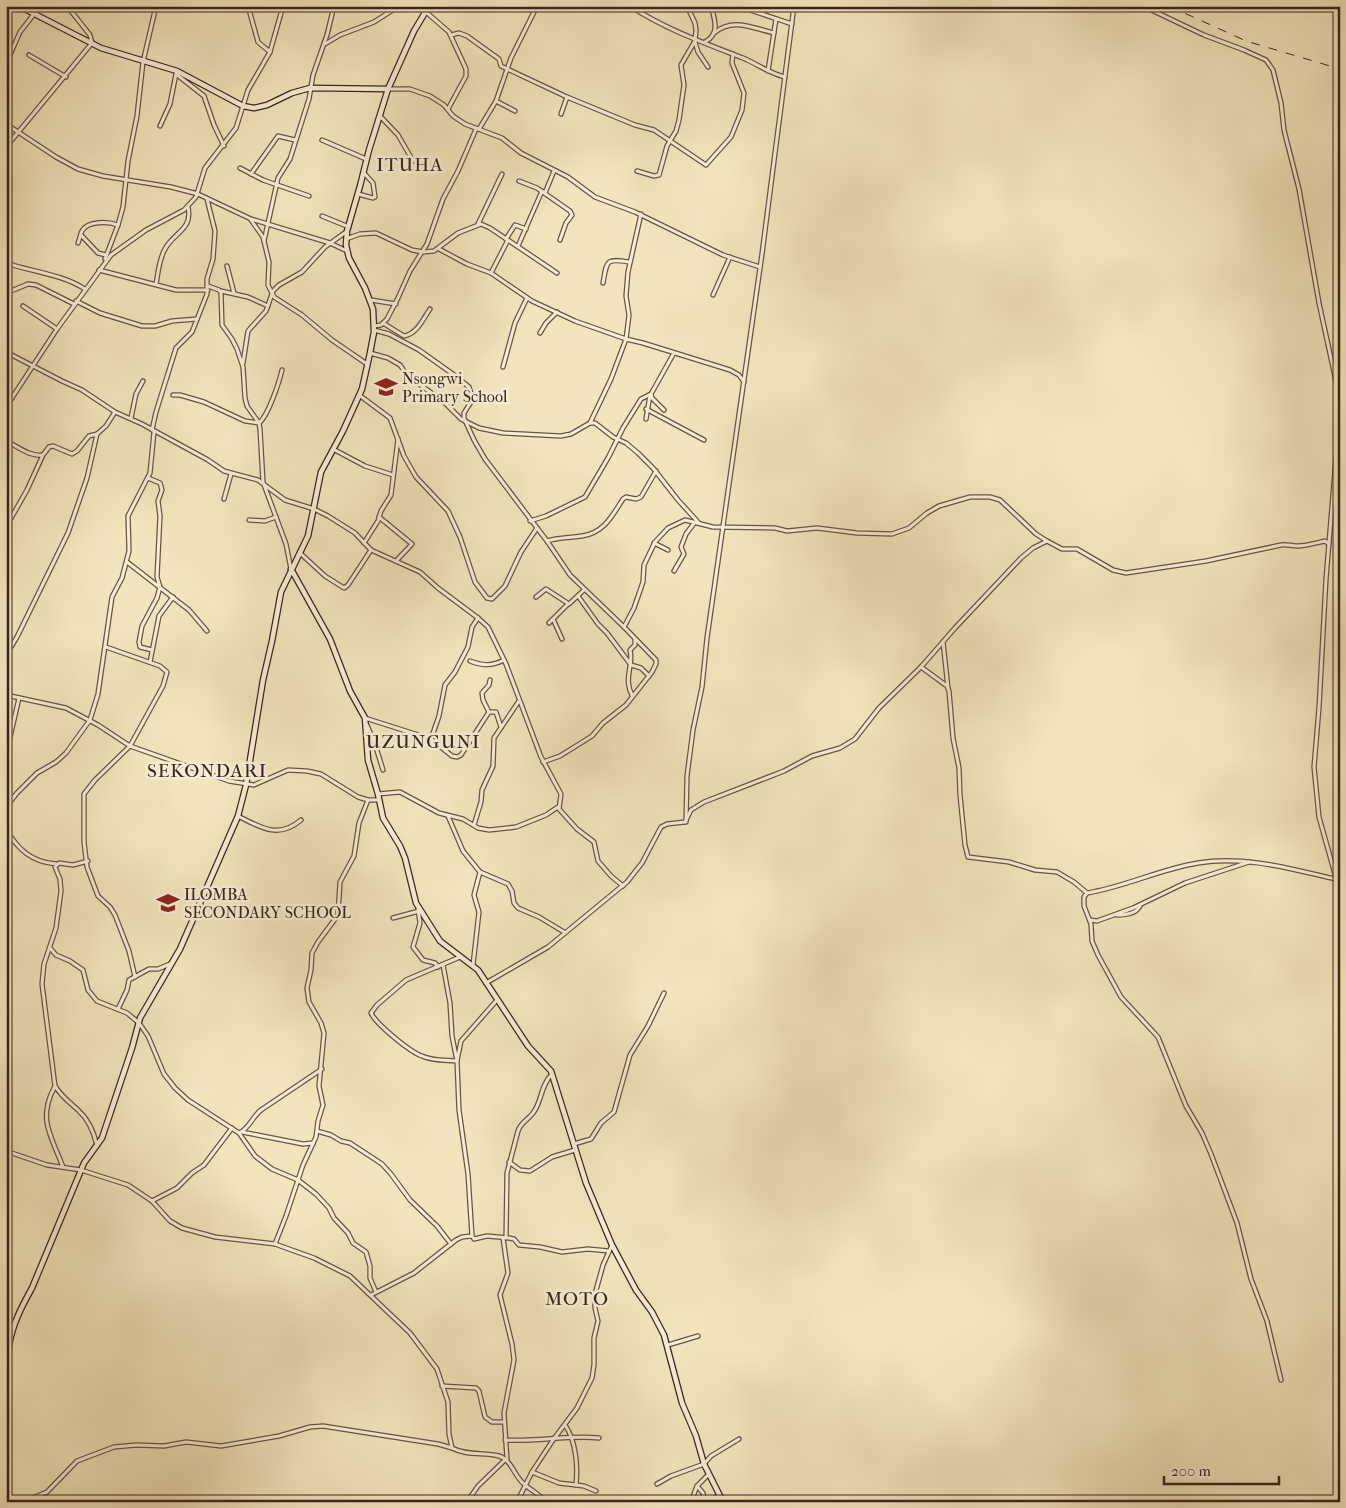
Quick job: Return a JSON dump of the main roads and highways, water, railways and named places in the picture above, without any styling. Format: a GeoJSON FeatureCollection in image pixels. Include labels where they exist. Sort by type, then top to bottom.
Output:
{"type":"FeatureCollection","features":[{"type":"Feature","properties":{"kind":"railway"},"geometry":{"type":"LineString","coordinates":[[1169,6],[1246,41],[1340,69]]}},
{"type":"Feature","properties":{"kind":"place","name":"Nsongwi Primary School"},"geometry":{"type":"Point","coordinates":[386,387]}},
{"type":"Feature","properties":{"kind":"place","name":"ILOMBA SECONDARY SCHOOL"},"geometry":{"type":"Point","coordinates":[168,903]}},
{"type":"Feature","properties":{"kind":"district","name":"ITUHA"},"geometry":{"type":"Point","coordinates":[410,164]}},
{"type":"Feature","properties":{"kind":"district","name":"UZUNGUNI"},"geometry":{"type":"Point","coordinates":[423,741]}},
{"type":"Feature","properties":{"kind":"district","name":"SEKONDARI"},"geometry":{"type":"Point","coordinates":[207,770]}},
{"type":"Feature","properties":{"kind":"district","name":"MOTO"},"geometry":{"type":"Point","coordinates":[577,1298]}}]}
